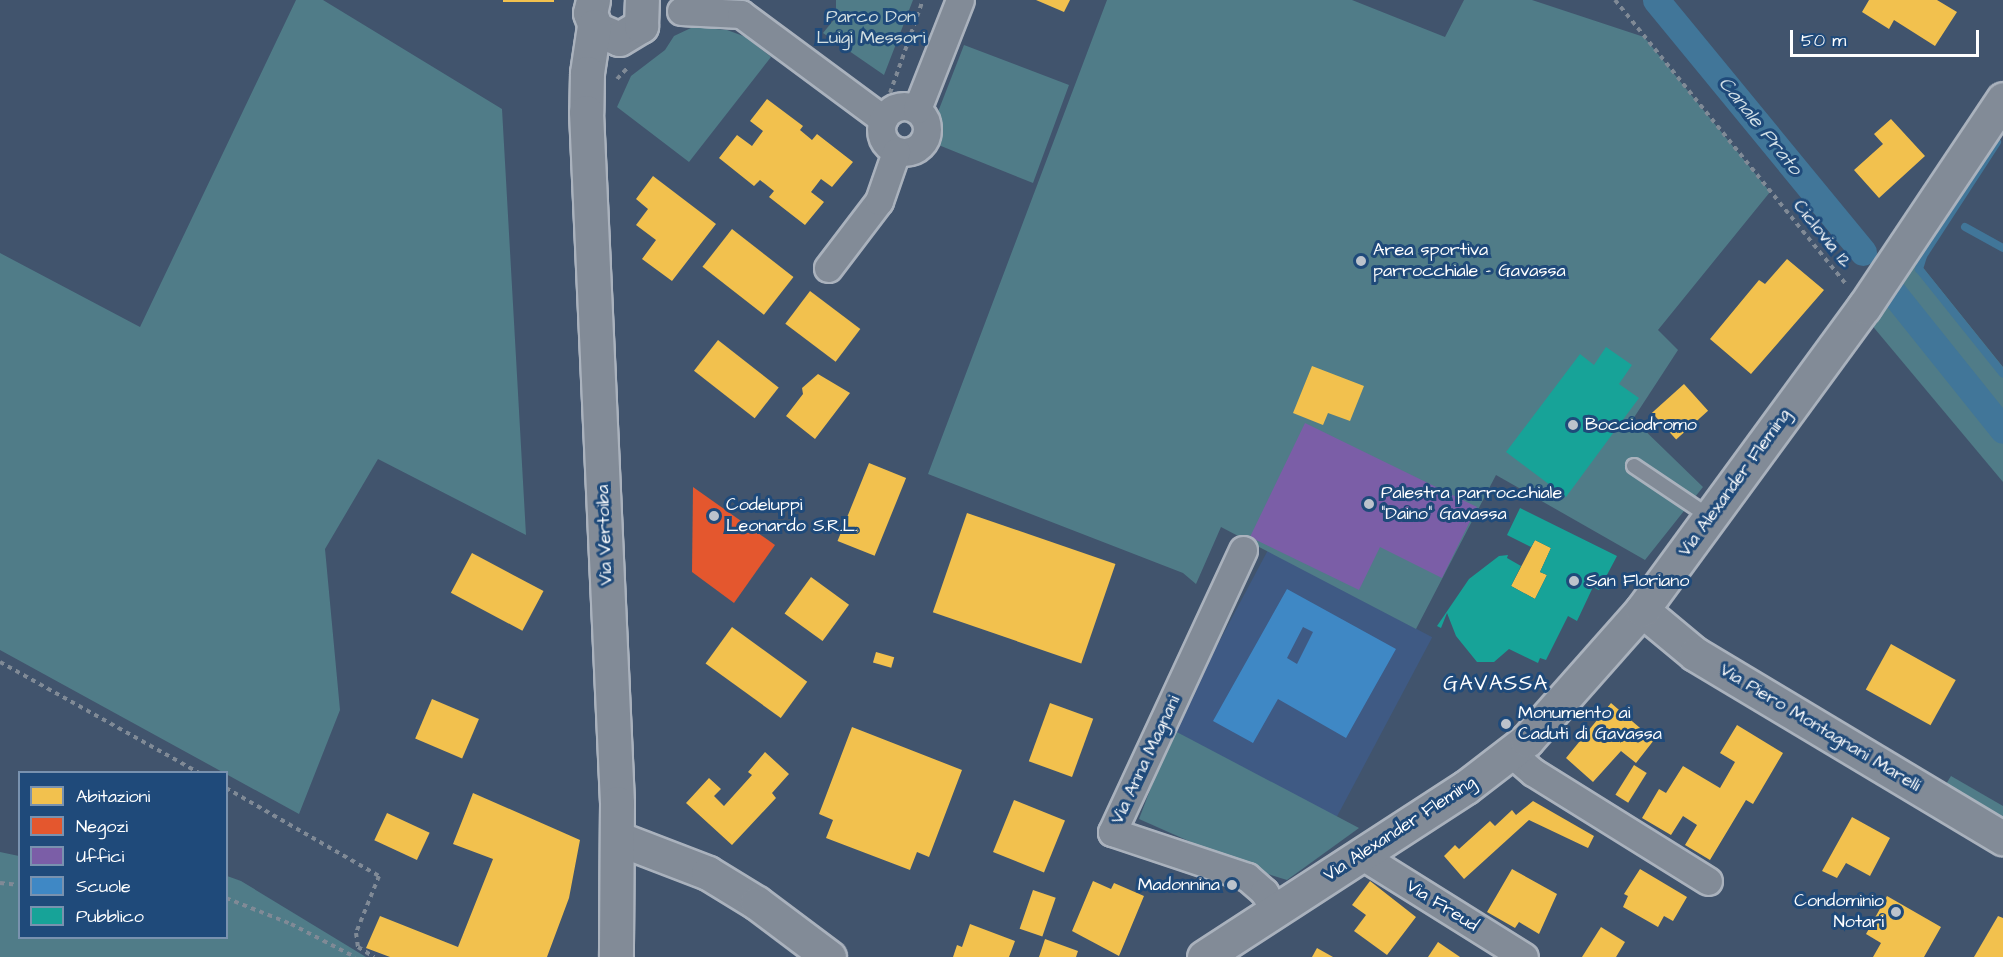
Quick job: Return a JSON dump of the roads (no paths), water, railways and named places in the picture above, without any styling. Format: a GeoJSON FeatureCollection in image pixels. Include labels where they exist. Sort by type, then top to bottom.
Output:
{"type":"FeatureCollection","features":[{"type":"Feature","properties":{"kind":"street"},"geometry":{"type":"LineString","coordinates":[[917,109],[960,0]]}},
{"type":"Feature","properties":{"kind":"street"},"geometry":{"type":"LineString","coordinates":[[593,7],[610,38],[641,14],[719,6],[741,14],[754,21],[883,120],[884,142],[896,152]]}},
{"type":"Feature","properties":{"kind":"street","name":"Via Vertoiba"},"geometry":{"type":"LineString","coordinates":[[593,7],[586,112],[617,838],[616,957]]}},
{"type":"Feature","properties":{"kind":"street"},"geometry":{"type":"LineString","coordinates":[[586,112],[600,74],[641,14]]}},
{"type":"Feature","properties":{"kind":"street","name":"Via Alexander Fleming"},"geometry":{"type":"LineString","coordinates":[[1204,957],[1361,855],[1511,753],[1642,610],[1864,307],[2003,99]]}},
{"type":"Feature","properties":{"kind":"street"},"geometry":{"type":"LineString","coordinates":[[883,120],[902,106],[917,109],[926,121],[927,136],[918,148],[896,152]]}},
{"type":"Feature","properties":{"kind":"street"},"geometry":{"type":"LineString","coordinates":[[828,268],[879,201],[896,152]]}},
{"type":"Feature","properties":{"kind":"street","name":"Via Anna Magnani"},"geometry":{"type":"LineString","coordinates":[[1243,550],[1112,832],[1247,877],[1264,892],[1276,911]]}},
{"type":"Feature","properties":{"kind":"street","name":"Via Piero Montagnani Marelli"},"geometry":{"type":"LineString","coordinates":[[1642,610],[1695,654],[2003,838]]}},
{"type":"Feature","properties":{"kind":"street"},"geometry":{"type":"LineString","coordinates":[[1511,753],[1533,772],[1708,881]]}},
{"type":"Feature","properties":{"kind":"street"},"geometry":{"type":"LineString","coordinates":[[617,838],[708,873],[757,903],[829,957]]}},
{"type":"Feature","properties":{"kind":"street","name":"Via Freud"},"geometry":{"type":"LineString","coordinates":[[1361,855],[1524,957]]}},
{"type":"Feature","properties":{"kind":"lane"},"geometry":{"type":"LineString","coordinates":[[1634,466],[1710,517]]}},
{"type":"Feature","properties":{"kind":"waterway","name":"Canale Prato"},"geometry":{"type":"LineString","coordinates":[[1656,0],[1863,252]]}},
{"type":"Feature","properties":{"kind":"waterway"},"geometry":{"type":"LineString","coordinates":[[1997,142],[1923,256],[1919,269],[2003,374]]}},
{"type":"Feature","properties":{"kind":"waterway"},"geometry":{"type":"LineString","coordinates":[[1965,227],[2003,248]]}},
{"type":"Feature","properties":{"kind":"waterway","name":"Canale Prato"},"geometry":{"type":"LineString","coordinates":[[1891,290],[2003,430]]}},
{"type":"Feature","properties":{"kind":"place","name":"Area sportiva parrocchiale - Gavassa"},"geometry":{"type":"Point","coordinates":[1361,261]}},
{"type":"Feature","properties":{"kind":"place","name":"Bocciodromo"},"geometry":{"type":"Point","coordinates":[1573,425]}},
{"type":"Feature","properties":{"kind":"place","name":"Palestra parrocchiale \"Daino\" Gavassa"},"geometry":{"type":"Point","coordinates":[1369,504]}},
{"type":"Feature","properties":{"kind":"place","name":"Codeluppi Leonardo S.R.L."},"geometry":{"type":"Point","coordinates":[714,516]}},
{"type":"Feature","properties":{"kind":"place","name":"San Floriano"},"geometry":{"type":"Point","coordinates":[1574,581]}},
{"type":"Feature","properties":{"kind":"place","name":"Monumento ai Caduti di Gavassa"},"geometry":{"type":"Point","coordinates":[1506,724]}},
{"type":"Feature","properties":{"kind":"place","name":"Madonnina"},"geometry":{"type":"Point","coordinates":[1232,885]}},
{"type":"Feature","properties":{"kind":"place","name":"Condominio Notari"},"geometry":{"type":"Point","coordinates":[1896,912]}},
{"type":"Feature","properties":{"kind":"district","name":"GAVASSA"},"geometry":{"type":"Point","coordinates":[1496,684]}},
{"type":"Feature","properties":{"kind":"park label","name":"Parco Don Luigi Messori"},"geometry":{"type":"Point","coordinates":[871,28]}}]}
